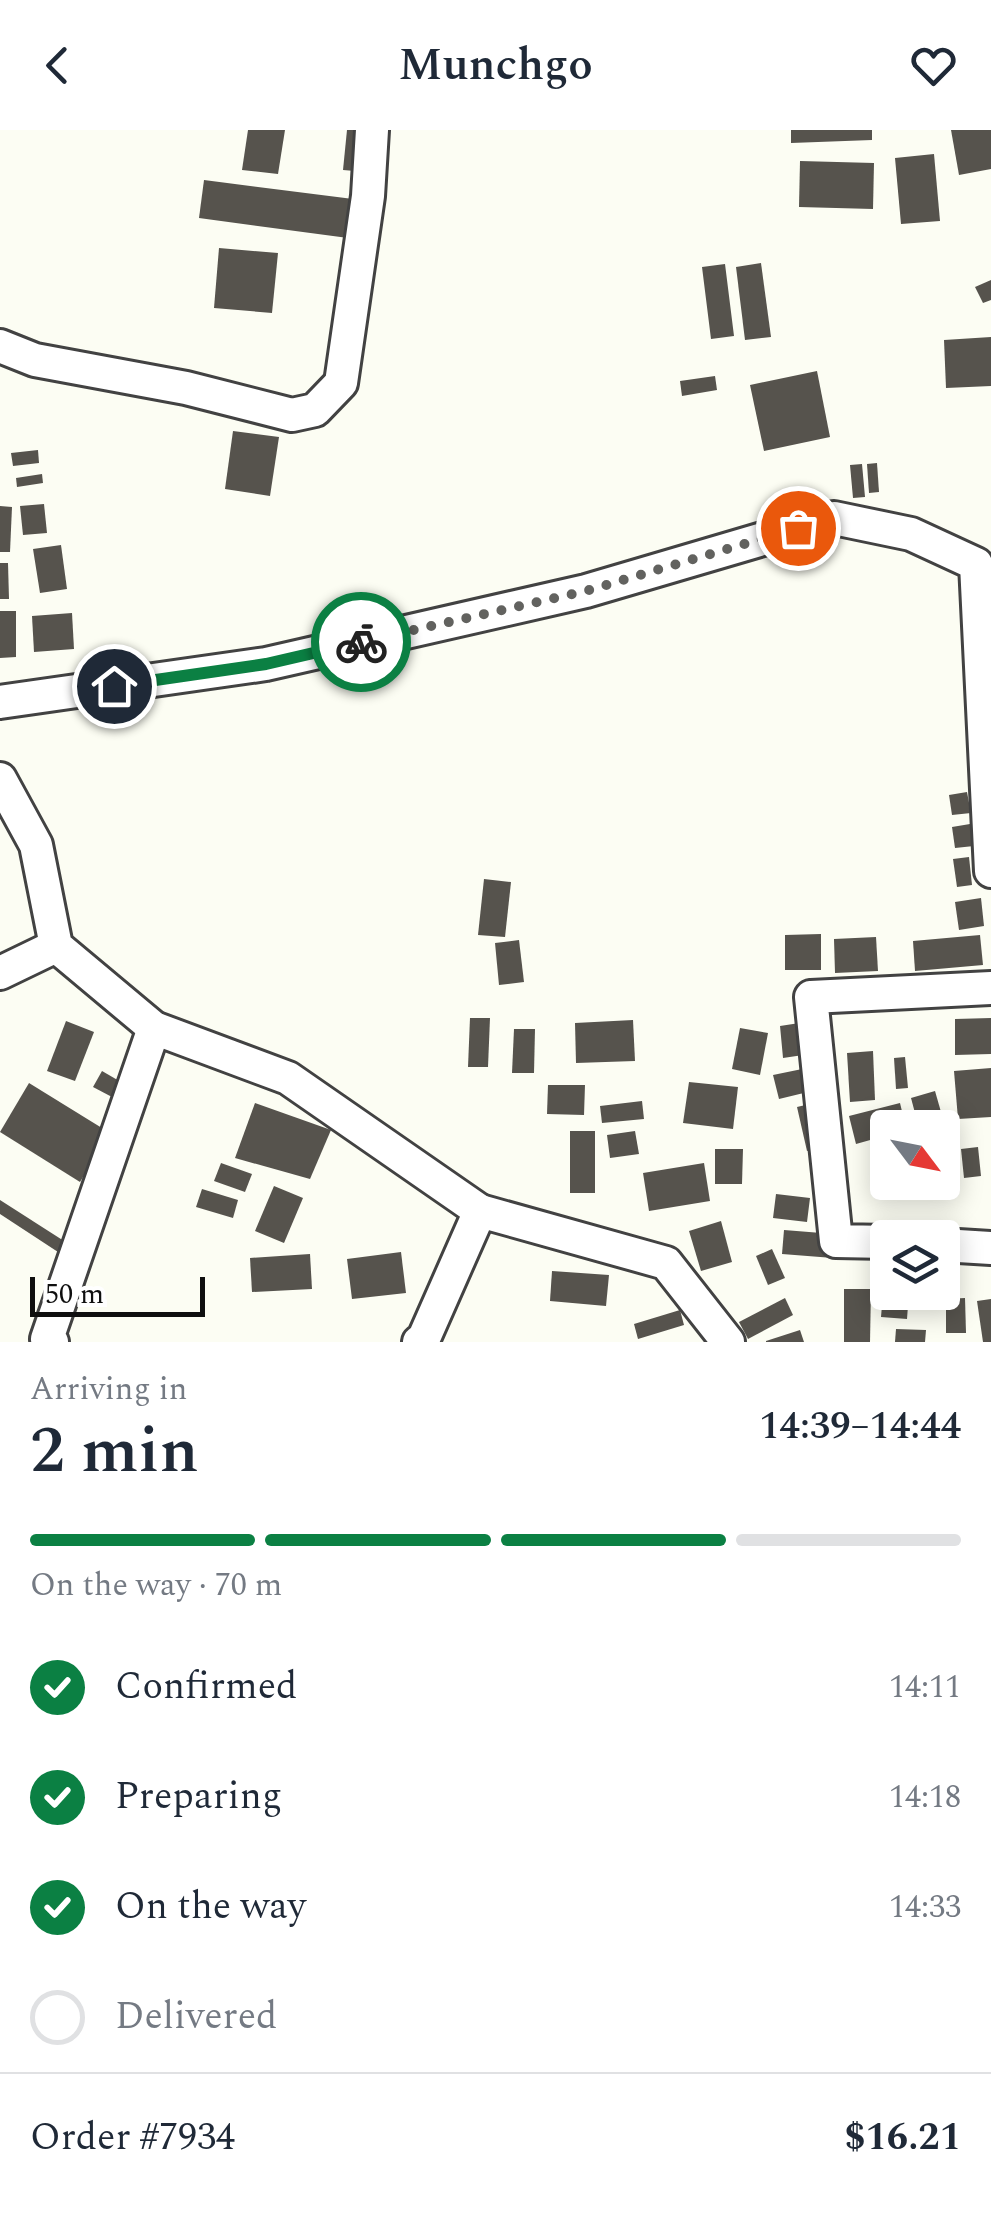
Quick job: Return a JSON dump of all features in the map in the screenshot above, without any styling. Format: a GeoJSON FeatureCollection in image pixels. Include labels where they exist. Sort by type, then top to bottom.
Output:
{"type":"FeatureCollection","features":[{"type":"Feature","properties":{"kind":"street"},"geometry":{"type":"LineString","coordinates":[[0,346],[35,360],[186,388],[292,415],[315,410],[341,382],[368,196],[372,130]]}},
{"type":"Feature","properties":{"kind":"street"},"geometry":{"type":"LineString","coordinates":[[0,702],[266,664],[586,591],[834,518],[984,553],[991,871]]}},
{"type":"Feature","properties":{"kind":"street"},"geometry":{"type":"LineString","coordinates":[[0,779],[36,845],[56,946],[154,1028],[288,1078],[480,1211],[666,1262],[728,1342]]}},
{"type":"Feature","properties":{"kind":"street"},"geometry":{"type":"LineString","coordinates":[[0,972],[56,946]]}},
{"type":"Feature","properties":{"kind":"street"},"geometry":{"type":"LineString","coordinates":[[870,1242],[836,1241],[811,997],[991,988]]}},
{"type":"Feature","properties":{"kind":"street"},"geometry":{"type":"LineString","coordinates":[[48,1341],[154,1028]]}},
{"type":"Feature","properties":{"kind":"street"},"geometry":{"type":"LineString","coordinates":[[419,1342],[480,1211]]}},
{"type":"Feature","properties":{"kind":"street"},"geometry":{"type":"LineString","coordinates":[[960,1246],[991,1248]]}},
{"type":"Feature","properties":{"kind":"building"},"geometry":{"type":"Polygon","coordinates":[[[248,130],[285,130],[278,174],[242,170],[248,130]]]}},
{"type":"Feature","properties":{"kind":"building"},"geometry":{"type":"Polygon","coordinates":[[[347,130],[359,130],[355,171],[343,170],[347,130]]]}},
{"type":"Feature","properties":{"kind":"building"},"geometry":{"type":"Polygon","coordinates":[[[791,130],[872,130],[872,140],[791,143],[791,130]]]}},
{"type":"Feature","properties":{"kind":"building"},"geometry":{"type":"Polygon","coordinates":[[[951,130],[991,130],[991,169],[959,175],[951,130]]]}},
{"type":"Feature","properties":{"kind":"building"},"geometry":{"type":"Polygon","coordinates":[[[934,154],[940,221],[901,224],[895,158],[934,154]]]}},
{"type":"Feature","properties":{"kind":"building"},"geometry":{"type":"Polygon","coordinates":[[[800,161],[874,163],[873,209],[799,207],[800,161]]]}},
{"type":"Feature","properties":{"kind":"building"},"geometry":{"type":"Polygon","coordinates":[[[204,180],[353,199],[348,238],[199,218],[204,180]]]}},
{"type":"Feature","properties":{"kind":"building"},"geometry":{"type":"Polygon","coordinates":[[[219,248],[278,253],[272,313],[214,308],[219,248]]]}},
{"type":"Feature","properties":{"kind":"building"},"geometry":{"type":"Polygon","coordinates":[[[761,263],[771,337],[745,340],[736,267],[761,263]]]}},
{"type":"Feature","properties":{"kind":"building"},"geometry":{"type":"Polygon","coordinates":[[[725,264],[734,336],[711,339],[702,267],[725,264]]]}},
{"type":"Feature","properties":{"kind":"building"},"geometry":{"type":"Polygon","coordinates":[[[991,280],[991,300],[983,303],[975,287],[991,280]]]}},
{"type":"Feature","properties":{"kind":"building"},"geometry":{"type":"Polygon","coordinates":[[[991,337],[991,386],[946,388],[944,340],[991,337]]]}},
{"type":"Feature","properties":{"kind":"building"},"geometry":{"type":"Polygon","coordinates":[[[817,371],[830,437],[764,451],[750,385],[817,371]]]}},
{"type":"Feature","properties":{"kind":"building"},"geometry":{"type":"Polygon","coordinates":[[[715,376],[717,390],[682,396],[680,381],[715,376]]]}},
{"type":"Feature","properties":{"kind":"building"},"geometry":{"type":"Polygon","coordinates":[[[233,431],[279,437],[270,496],[225,489],[233,431]]]}},
{"type":"Feature","properties":{"kind":"building"},"geometry":{"type":"Polygon","coordinates":[[[38,450],[39,463],[13,466],[11,453],[38,450]]]}},
{"type":"Feature","properties":{"kind":"building"},"geometry":{"type":"Polygon","coordinates":[[[877,463],[879,492],[869,493],[867,464],[877,463]]]}},
{"type":"Feature","properties":{"kind":"building"},"geometry":{"type":"Polygon","coordinates":[[[862,464],[865,497],[853,498],[850,465],[862,464]]]}},
{"type":"Feature","properties":{"kind":"building"},"geometry":{"type":"Polygon","coordinates":[[[42,474],[43,483],[17,487],[16,478],[42,474]]]}},
{"type":"Feature","properties":{"kind":"building"},"geometry":{"type":"Polygon","coordinates":[[[44,504],[47,533],[23,535],[20,506],[44,504]]]}},
{"type":"Feature","properties":{"kind":"building"},"geometry":{"type":"Polygon","coordinates":[[[0,506],[12,507],[10,552],[0,552],[0,506]]]}},
{"type":"Feature","properties":{"kind":"building"},"geometry":{"type":"Polygon","coordinates":[[[61,545],[67,589],[40,593],[33,549],[61,545]]]}},
{"type":"Feature","properties":{"kind":"building"},"geometry":{"type":"Polygon","coordinates":[[[0,563],[8,563],[9,599],[0,599],[0,563]]]}},
{"type":"Feature","properties":{"kind":"building"},"geometry":{"type":"Polygon","coordinates":[[[0,611],[16,611],[16,657],[0,658],[0,611]]]}},
{"type":"Feature","properties":{"kind":"building"},"geometry":{"type":"Polygon","coordinates":[[[72,613],[74,649],[34,652],[32,616],[72,613]]]}},
{"type":"Feature","properties":{"kind":"building"},"geometry":{"type":"Polygon","coordinates":[[[967,792],[971,813],[952,815],[949,795],[967,792]]]}},
{"type":"Feature","properties":{"kind":"building"},"geometry":{"type":"Polygon","coordinates":[[[970,824],[974,846],[955,848],[952,827],[970,824]]]}},
{"type":"Feature","properties":{"kind":"building"},"geometry":{"type":"Polygon","coordinates":[[[969,857],[972,885],[957,887],[953,859],[969,857]]]}},
{"type":"Feature","properties":{"kind":"building"},"geometry":{"type":"Polygon","coordinates":[[[484,879],[511,882],[505,937],[478,935],[484,879]]]}},
{"type":"Feature","properties":{"kind":"building"},"geometry":{"type":"Polygon","coordinates":[[[981,898],[984,926],[959,930],[955,902],[981,898]]]}},
{"type":"Feature","properties":{"kind":"building"},"geometry":{"type":"Polygon","coordinates":[[[821,934],[821,970],[785,970],[785,935],[821,934]]]}},
{"type":"Feature","properties":{"kind":"building"},"geometry":{"type":"Polygon","coordinates":[[[980,935],[983,965],[915,971],[913,941],[980,935]]]}},
{"type":"Feature","properties":{"kind":"building"},"geometry":{"type":"Polygon","coordinates":[[[876,937],[878,971],[835,973],[834,939],[876,937]]]}},
{"type":"Feature","properties":{"kind":"building"},"geometry":{"type":"Polygon","coordinates":[[[519,940],[524,982],[499,985],[495,943],[519,940]]]}},
{"type":"Feature","properties":{"kind":"building"},"geometry":{"type":"Polygon","coordinates":[[[470,1018],[490,1018],[488,1067],[468,1067],[470,1018]]]}},
{"type":"Feature","properties":{"kind":"building"},"geometry":{"type":"Polygon","coordinates":[[[991,1018],[991,1054],[955,1055],[955,1019],[991,1018]]]}},
{"type":"Feature","properties":{"kind":"building"},"geometry":{"type":"Polygon","coordinates":[[[633,1020],[635,1061],[576,1063],[575,1023],[633,1020]]]}},
{"type":"Feature","properties":{"kind":"building"},"geometry":{"type":"Polygon","coordinates":[[[66,1021],[94,1032],[75,1081],[47,1071],[66,1021]]]}},
{"type":"Feature","properties":{"kind":"building"},"geometry":{"type":"Polygon","coordinates":[[[806,1022],[810,1054],[783,1058],[780,1026],[806,1022]]]}},
{"type":"Feature","properties":{"kind":"building"},"geometry":{"type":"Polygon","coordinates":[[[740,1028],[768,1033],[760,1075],[732,1069],[740,1028]]]}},
{"type":"Feature","properties":{"kind":"building"},"geometry":{"type":"Polygon","coordinates":[[[514,1029],[535,1029],[534,1073],[512,1073],[514,1029]]]}},
{"type":"Feature","properties":{"kind":"building"},"geometry":{"type":"Polygon","coordinates":[[[873,1051],[875,1100],[850,1102],[847,1053],[873,1051]]]}},
{"type":"Feature","properties":{"kind":"building"},"geometry":{"type":"Polygon","coordinates":[[[905,1057],[908,1088],[896,1089],[894,1058],[905,1057]]]}},
{"type":"Feature","properties":{"kind":"building"},"geometry":{"type":"Polygon","coordinates":[[[807,1068],[812,1091],[779,1099],[773,1075],[807,1068]]]}},
{"type":"Feature","properties":{"kind":"building"},"geometry":{"type":"Polygon","coordinates":[[[991,1068],[991,1117],[960,1119],[954,1071],[991,1068]]]}},
{"type":"Feature","properties":{"kind":"building"},"geometry":{"type":"Polygon","coordinates":[[[102,1071],[121,1082],[112,1097],[93,1087],[102,1071]]]}},
{"type":"Feature","properties":{"kind":"building"},"geometry":{"type":"Polygon","coordinates":[[[689,1082],[738,1087],[733,1129],[683,1123],[689,1082]]]}},
{"type":"Feature","properties":{"kind":"building"},"geometry":{"type":"Polygon","coordinates":[[[29,1083],[110,1133],[80,1182],[0,1132],[29,1083]]]}},
{"type":"Feature","properties":{"kind":"building"},"geometry":{"type":"Polygon","coordinates":[[[548,1085],[585,1085],[584,1115],[547,1114],[548,1085]]]}},
{"type":"Feature","properties":{"kind":"building"},"geometry":{"type":"Polygon","coordinates":[[[935,1091],[940,1110],[914,1110],[911,1098],[935,1091]]]}},
{"type":"Feature","properties":{"kind":"building"},"geometry":{"type":"Polygon","coordinates":[[[642,1101],[644,1119],[602,1123],[600,1106],[642,1101]]]}},
{"type":"Feature","properties":{"kind":"building"},"geometry":{"type":"Polygon","coordinates":[[[818,1102],[828,1146],[807,1151],[797,1107],[818,1102]]]}},
{"type":"Feature","properties":{"kind":"building"},"geometry":{"type":"Polygon","coordinates":[[[255,1103],[331,1130],[310,1179],[235,1158],[255,1103]]]}},
{"type":"Feature","properties":{"kind":"building"},"geometry":{"type":"Polygon","coordinates":[[[900,1103],[902,1110],[873,1110],[900,1103]]]}},
{"type":"Feature","properties":{"kind":"building"},"geometry":{"type":"Polygon","coordinates":[[[870,1111],[870,1140],[856,1144],[849,1116],[870,1111]]]}},
{"type":"Feature","properties":{"kind":"building"},"geometry":{"type":"Polygon","coordinates":[[[570,1131],[595,1131],[595,1193],[570,1193],[570,1131]]]}},
{"type":"Feature","properties":{"kind":"building"},"geometry":{"type":"Polygon","coordinates":[[[635,1131],[639,1154],[610,1158],[607,1135],[635,1131]]]}},
{"type":"Feature","properties":{"kind":"building"},"geometry":{"type":"Polygon","coordinates":[[[978,1147],[981,1176],[964,1178],[961,1149],[978,1147]]]}},
{"type":"Feature","properties":{"kind":"building"},"geometry":{"type":"Polygon","coordinates":[[[715,1149],[743,1149],[742,1184],[715,1184],[715,1149]]]}},
{"type":"Feature","properties":{"kind":"building"},"geometry":{"type":"Polygon","coordinates":[[[221,1163],[252,1174],[245,1192],[214,1181],[221,1163]]]}},
{"type":"Feature","properties":{"kind":"building"},"geometry":{"type":"Polygon","coordinates":[[[704,1163],[710,1201],[649,1211],[643,1173],[704,1163]]]}},
{"type":"Feature","properties":{"kind":"building"},"geometry":{"type":"Polygon","coordinates":[[[274,1186],[303,1198],[284,1243],[255,1231],[274,1186]]]}},
{"type":"Feature","properties":{"kind":"building"},"geometry":{"type":"Polygon","coordinates":[[[202,1189],[238,1200],[233,1218],[196,1207],[202,1189]]]}},
{"type":"Feature","properties":{"kind":"building"},"geometry":{"type":"Polygon","coordinates":[[[776,1194],[810,1198],[807,1222],[773,1218],[776,1194]]]}},
{"type":"Feature","properties":{"kind":"building"},"geometry":{"type":"Polygon","coordinates":[[[0,1200],[64,1241],[58,1252],[0,1214],[0,1200]]]}},
{"type":"Feature","properties":{"kind":"building"},"geometry":{"type":"Polygon","coordinates":[[[721,1221],[732,1262],[701,1271],[689,1231],[721,1221]]]}},
{"type":"Feature","properties":{"kind":"building"},"geometry":{"type":"Polygon","coordinates":[[[784,1230],[834,1234],[833,1258],[782,1254],[784,1230]]]}},
{"type":"Feature","properties":{"kind":"building"},"geometry":{"type":"Polygon","coordinates":[[[772,1249],[785,1278],[768,1285],[756,1256],[772,1249]]]}},
{"type":"Feature","properties":{"kind":"building"},"geometry":{"type":"Polygon","coordinates":[[[401,1252],[406,1293],[352,1299],[347,1259],[401,1252]]]}},
{"type":"Feature","properties":{"kind":"building"},"geometry":{"type":"Polygon","coordinates":[[[310,1254],[312,1289],[252,1292],[250,1258],[310,1254]]]}},
{"type":"Feature","properties":{"kind":"building"},"geometry":{"type":"Polygon","coordinates":[[[552,1271],[609,1275],[606,1306],[550,1301],[552,1271]]]}},
{"type":"Feature","properties":{"kind":"building"},"geometry":{"type":"Polygon","coordinates":[[[844,1289],[870,1289],[870,1342],[844,1342],[844,1289]]]}},
{"type":"Feature","properties":{"kind":"building"},"geometry":{"type":"Polygon","coordinates":[[[785,1298],[793,1315],[748,1339],[739,1322],[785,1298]]]}},
{"type":"Feature","properties":{"kind":"building"},"geometry":{"type":"Polygon","coordinates":[[[960,1298],[965,1298],[966,1333],[946,1333],[946,1310],[960,1310],[960,1298]]]}},
{"type":"Feature","properties":{"kind":"building"},"geometry":{"type":"Polygon","coordinates":[[[991,1299],[991,1342],[983,1342],[977,1301],[991,1299]]]}},
{"type":"Feature","properties":{"kind":"building"},"geometry":{"type":"Polygon","coordinates":[[[680,1310],[684,1325],[638,1339],[634,1324],[680,1310]]]}},
{"type":"Feature","properties":{"kind":"building"},"geometry":{"type":"Polygon","coordinates":[[[882,1310],[908,1310],[907,1319],[881,1317],[882,1310]]]}},
{"type":"Feature","properties":{"kind":"building"},"geometry":{"type":"Polygon","coordinates":[[[896,1329],[926,1330],[925,1342],[895,1342],[896,1329]]]}},
{"type":"Feature","properties":{"kind":"building"},"geometry":{"type":"Polygon","coordinates":[[[800,1330],[804,1342],[766,1342],[766,1341],[800,1330]]]}},
{"type":"Feature","properties":{"kind":"way so far"},"geometry":{"type":"LineString","coordinates":[[361,642],[586,591],[798,528]]}},
{"type":"Feature","properties":{"kind":"route"},"geometry":{"type":"LineString","coordinates":[[114,686],[266,664],[361,642]]}}]}
